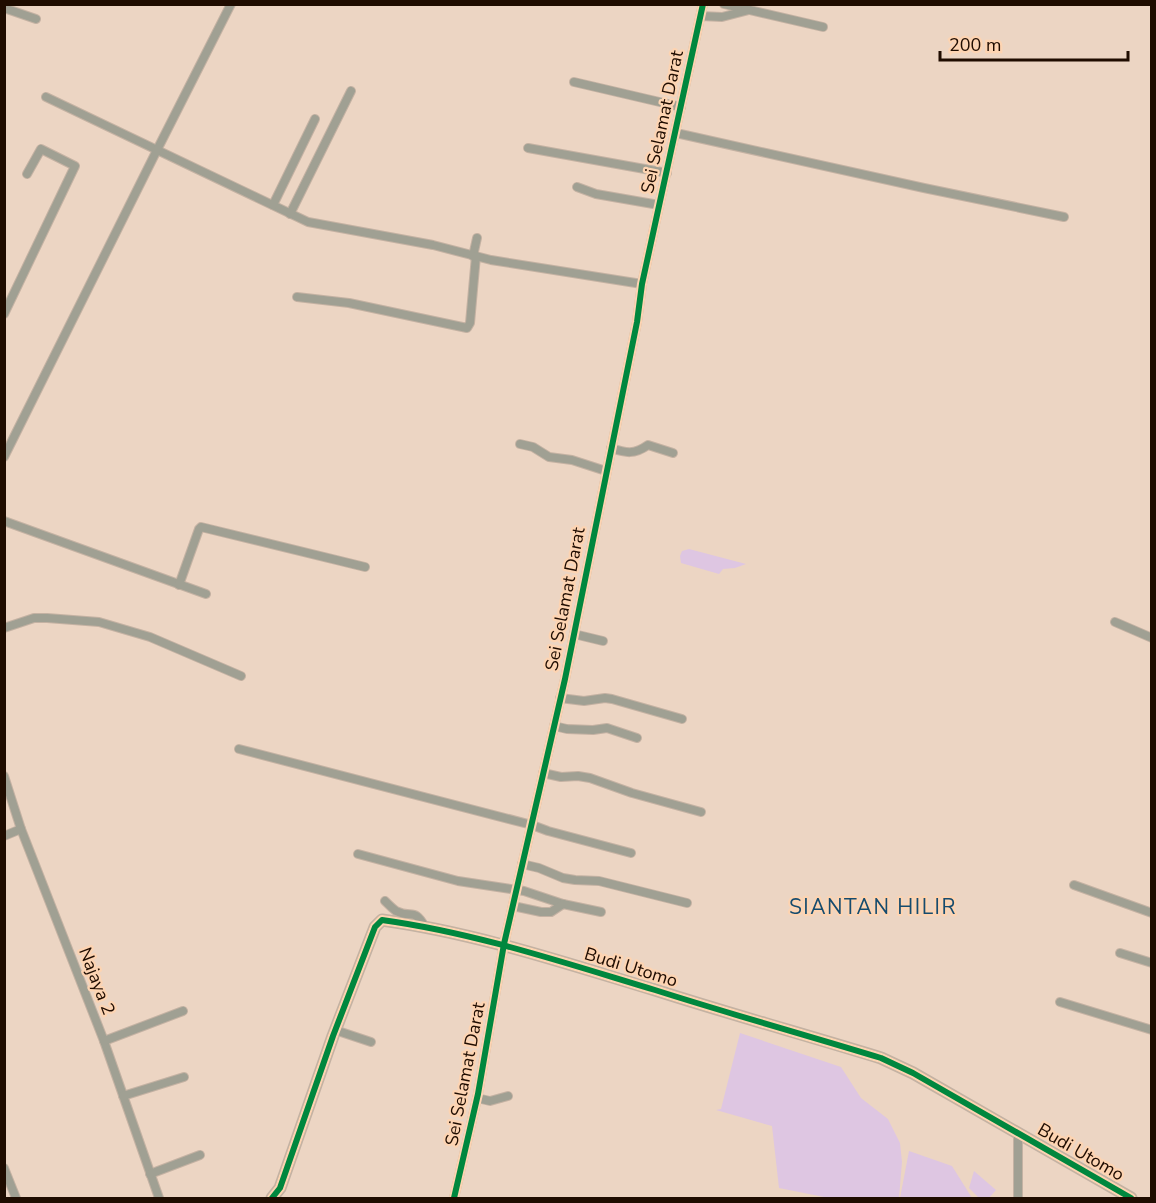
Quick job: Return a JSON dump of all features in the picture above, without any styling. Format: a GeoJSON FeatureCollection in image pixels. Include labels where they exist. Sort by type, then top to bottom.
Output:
{"type":"FeatureCollection","features":[{"type":"Feature","properties":{"kind":"street"},"geometry":{"type":"LineString","coordinates":[[6,453],[231,4]]}},
{"type":"Feature","properties":{"kind":"street","name":"Sei Selamat Darat"},"geometry":{"type":"LineString","coordinates":[[454,1198],[479,1099],[521,908],[520,891],[531,866],[534,826],[567,699],[606,471],[616,450],[642,284],[659,205],[680,134],[681,107],[708,17],[703,4]]}},
{"type":"Feature","properties":{"kind":"street"},"geometry":{"type":"LineString","coordinates":[[724,4],[823,27]]}},
{"type":"Feature","properties":{"kind":"street"},"geometry":{"type":"LineString","coordinates":[[4,8],[36,19]]}},
{"type":"Feature","properties":{"kind":"street"},"geometry":{"type":"LineString","coordinates":[[708,17],[722,17],[750,10]]}},
{"type":"Feature","properties":{"kind":"street"},"geometry":{"type":"LineString","coordinates":[[574,82],[681,107]]}},
{"type":"Feature","properties":{"kind":"street"},"geometry":{"type":"LineString","coordinates":[[290,214],[351,91]]}},
{"type":"Feature","properties":{"kind":"street"},"geometry":{"type":"LineString","coordinates":[[46,97],[314,224],[433,245],[500,262],[642,284]]}},
{"type":"Feature","properties":{"kind":"street"},"geometry":{"type":"LineString","coordinates":[[273,206],[315,119]]}},
{"type":"Feature","properties":{"kind":"street"},"geometry":{"type":"LineString","coordinates":[[680,134],[1064,217]]}},
{"type":"Feature","properties":{"kind":"street"},"geometry":{"type":"LineString","coordinates":[[528,148],[667,174]]}},
{"type":"Feature","properties":{"kind":"street"},"geometry":{"type":"LineString","coordinates":[[4,314],[75,166],[41,149],[27,174]]}},
{"type":"Feature","properties":{"kind":"street"},"geometry":{"type":"LineString","coordinates":[[577,187],[596,194],[659,205]]}},
{"type":"Feature","properties":{"kind":"street"},"geometry":{"type":"LineString","coordinates":[[297,297],[349,303],[467,328],[470,323],[477,238]]}},
{"type":"Feature","properties":{"kind":"street"},"geometry":{"type":"LineString","coordinates":[[520,444],[533,447],[549,457],[572,460],[606,471]]}},
{"type":"Feature","properties":{"kind":"street"},"geometry":{"type":"LineString","coordinates":[[616,450],[640,451],[648,446],[673,453]]}},
{"type":"Feature","properties":{"kind":"street"},"geometry":{"type":"LineString","coordinates":[[4,521],[206,594]]}},
{"type":"Feature","properties":{"kind":"street"},"geometry":{"type":"LineString","coordinates":[[179,585],[201,527],[365,567]]}},
{"type":"Feature","properties":{"kind":"street"},"geometry":{"type":"LineString","coordinates":[[4,628],[34,618],[99,622],[150,637],[241,676]]}},
{"type":"Feature","properties":{"kind":"street"},"geometry":{"type":"LineString","coordinates":[[1115,622],[1152,638]]}},
{"type":"Feature","properties":{"kind":"street"},"geometry":{"type":"LineString","coordinates":[[577,634],[603,640]]}},
{"type":"Feature","properties":{"kind":"street"},"geometry":{"type":"LineString","coordinates":[[567,699],[584,701],[612,699],[682,719]]}},
{"type":"Feature","properties":{"kind":"street"},"geometry":{"type":"LineString","coordinates":[[560,727],[593,730],[607,728],[637,738]]}},
{"type":"Feature","properties":{"kind":"street"},"geometry":{"type":"LineString","coordinates":[[239,749],[630,853]]}},
{"type":"Feature","properties":{"kind":"street"},"geometry":{"type":"LineString","coordinates":[[547,773],[561,777],[590,778],[632,793],[701,812]]}},
{"type":"Feature","properties":{"kind":"street","name":"Najaya 2"},"geometry":{"type":"LineString","coordinates":[[4,776],[21,829],[104,1041],[159,1198]]}},
{"type":"Feature","properties":{"kind":"street"},"geometry":{"type":"LineString","coordinates":[[4,836],[21,829]]}},
{"type":"Feature","properties":{"kind":"street"},"geometry":{"type":"LineString","coordinates":[[358,854],[468,883],[534,893],[563,904],[601,912]]}},
{"type":"Feature","properties":{"kind":"street"},"geometry":{"type":"LineString","coordinates":[[531,866],[563,878],[599,881],[687,903]]}},
{"type":"Feature","properties":{"kind":"street"},"geometry":{"type":"LineString","coordinates":[[1074,885],[1152,913]]}},
{"type":"Feature","properties":{"kind":"street"},"geometry":{"type":"LineString","coordinates":[[385,901],[396,910],[418,916],[425,927]]}},
{"type":"Feature","properties":{"kind":"street"},"geometry":{"type":"LineString","coordinates":[[521,908],[551,912],[563,904]]}},
{"type":"Feature","properties":{"kind":"street","name":"Budi Utomo"},"geometry":{"type":"LineString","coordinates":[[272,1198],[280,1188],[335,1030],[375,927],[382,920],[425,927],[512,947],[888,1060],[1131,1198]]}},
{"type":"Feature","properties":{"kind":"street"},"geometry":{"type":"LineString","coordinates":[[1120,953],[1152,963]]}},
{"type":"Feature","properties":{"kind":"street"},"geometry":{"type":"LineString","coordinates":[[1060,1002],[1152,1030]]}},
{"type":"Feature","properties":{"kind":"street"},"geometry":{"type":"LineString","coordinates":[[104,1041],[183,1011]]}},
{"type":"Feature","properties":{"kind":"street"},"geometry":{"type":"LineString","coordinates":[[335,1030],[371,1042]]}},
{"type":"Feature","properties":{"kind":"street"},"geometry":{"type":"LineString","coordinates":[[123,1096],[184,1077]]}},
{"type":"Feature","properties":{"kind":"street"},"geometry":{"type":"LineString","coordinates":[[479,1099],[490,1101],[508,1096]]}},
{"type":"Feature","properties":{"kind":"street"},"geometry":{"type":"LineString","coordinates":[[1018,1133],[1018,1198]]}},
{"type":"Feature","properties":{"kind":"street"},"geometry":{"type":"LineString","coordinates":[[150,1174],[200,1155]]}},
{"type":"Feature","properties":{"kind":"street"},"geometry":{"type":"LineString","coordinates":[[4,1168],[15,1198]]}},
{"type":"Feature","properties":{"kind":"shaded area"},"geometry":{"type":"Polygon","coordinates":[[[689,549],[746,564],[723,569],[719,574],[681,563],[682,551],[689,549]]]}},
{"type":"Feature","properties":{"kind":"shaded area"},"geometry":{"type":"Polygon","coordinates":[[[740,1033],[841,1067],[861,1098],[888,1119],[900,1143],[902,1162],[899,1198],[829,1198],[779,1188],[772,1126],[716,1110],[721,1109],[740,1033]]]}},
{"type":"Feature","properties":{"kind":"shaded area"},"geometry":{"type":"Polygon","coordinates":[[[909,1151],[952,1166],[972,1198],[900,1198],[909,1151]]]}},
{"type":"Feature","properties":{"kind":"shaded area"},"geometry":{"type":"Polygon","coordinates":[[[974,1171],[996,1190],[989,1198],[979,1198],[969,1188],[974,1171]]]}},
{"type":"Feature","properties":{"kind":"cycle path"},"geometry":{"type":"LineString","coordinates":[[454,1198],[478,1094],[504,944],[565,679],[637,322],[642,284],[703,4]]}},
{"type":"Feature","properties":{"kind":"cycle path"},"geometry":{"type":"LineString","coordinates":[[272,1198],[280,1188],[333,1036],[375,927],[382,920],[452,933],[520,950],[881,1058],[913,1073],[1131,1198]]}},
{"type":"Feature","properties":{"kind":"district","name":"SIANTAN HILIR"},"geometry":{"type":"Point","coordinates":[873,907]}}]}
